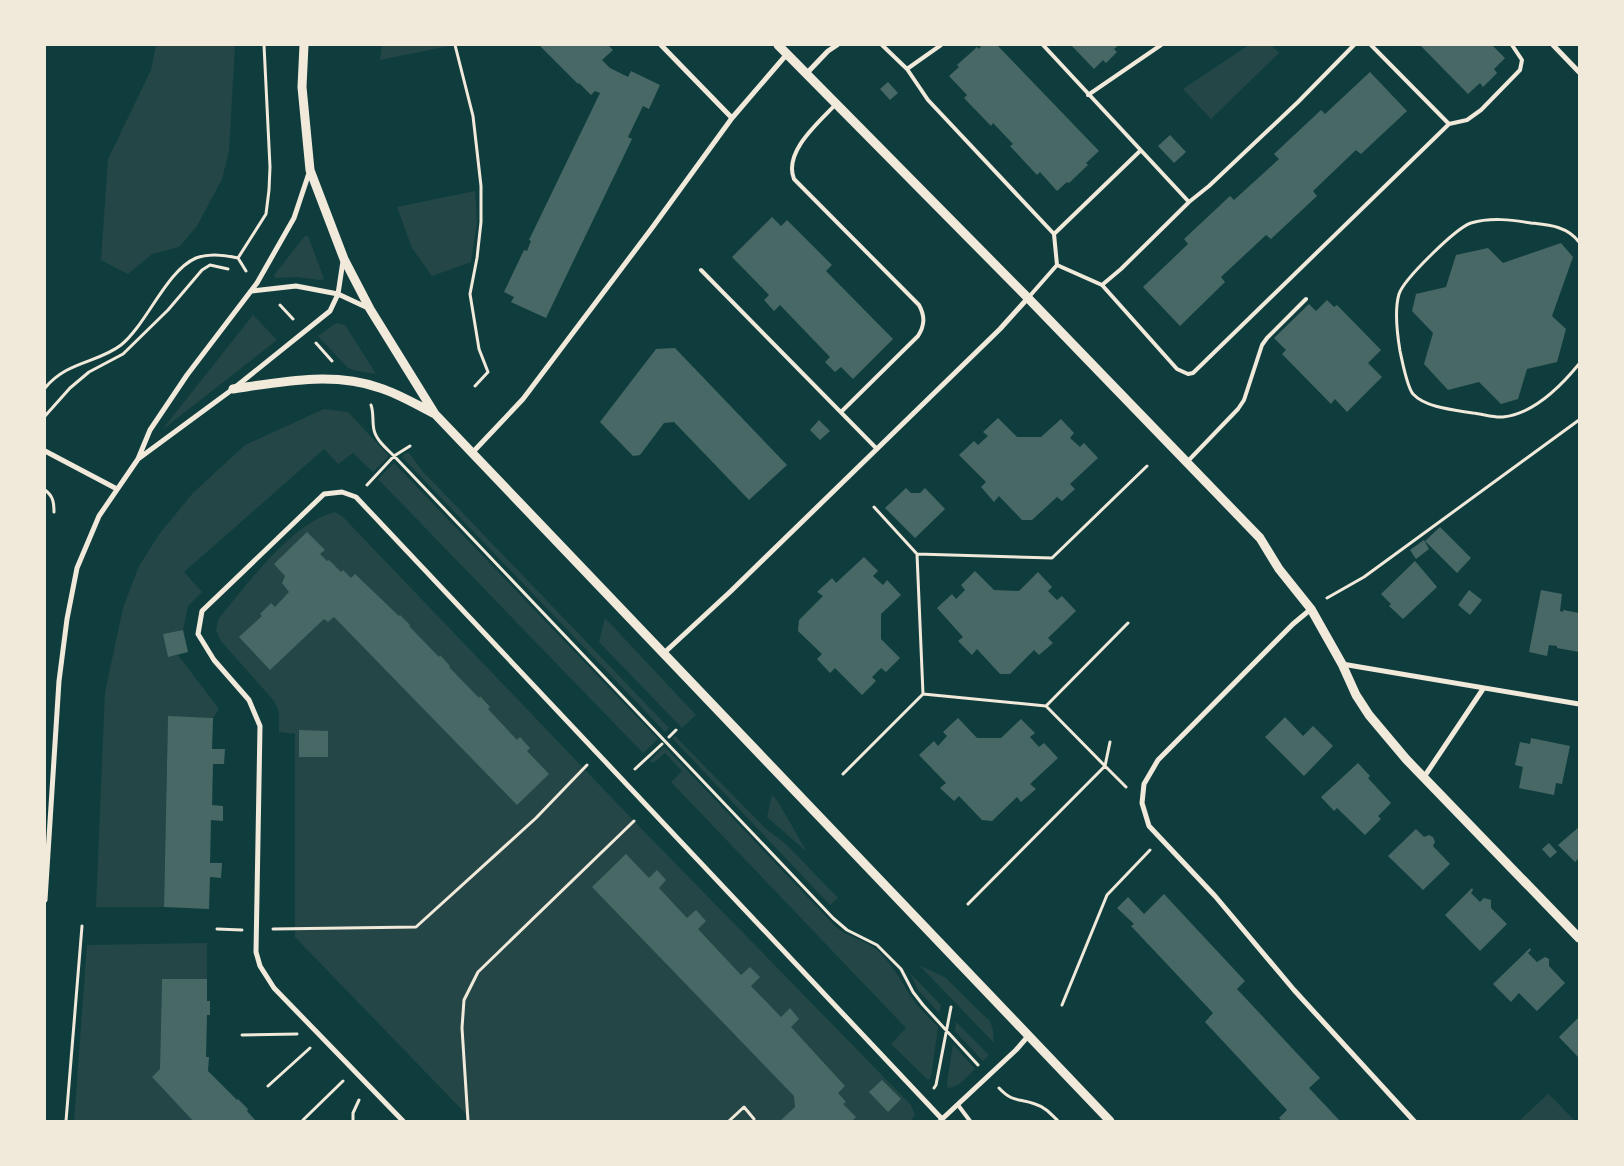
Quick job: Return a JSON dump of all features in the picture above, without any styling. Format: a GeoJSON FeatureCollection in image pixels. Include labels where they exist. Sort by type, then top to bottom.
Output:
{"type":"FeatureCollection","features":[{"type":"Feature","properties":{"kind":"street"},"geometry":{"type":"LineString","coordinates":[[304,45],[302,87],[310,170],[344,258],[370,309],[435,414],[1110,1121]]}},
{"type":"Feature","properties":{"kind":"street"},"geometry":{"type":"LineString","coordinates":[[661,45],[732,118]]}},
{"type":"Feature","properties":{"kind":"street"},"geometry":{"type":"LineString","coordinates":[[778,45],[1028,298],[1260,538],[1279,569],[1311,608],[1368,715],[1401,753],[1579,938]]}},
{"type":"Feature","properties":{"kind":"street"},"geometry":{"type":"LineString","coordinates":[[806,74],[828,51],[837,45]]}},
{"type":"Feature","properties":{"kind":"street"},"geometry":{"type":"LineString","coordinates":[[1553,45],[1579,72]]}},
{"type":"Feature","properties":{"kind":"street"},"geometry":{"type":"LineString","coordinates":[[473,452],[528,391],[652,228],[732,118],[787,54]]}},
{"type":"Feature","properties":{"kind":"street"},"geometry":{"type":"LineString","coordinates":[[45,900],[59,681],[68,611],[77,568],[99,516],[138,459],[150,430],[186,375],[252,290],[294,218],[310,170]]}},
{"type":"Feature","properties":{"kind":"street"},"geometry":{"type":"LineString","coordinates":[[138,459],[232,389],[330,311],[338,294],[344,258]]}},
{"type":"Feature","properties":{"kind":"street"},"geometry":{"type":"LineString","coordinates":[[252,290],[296,286],[338,294],[370,309]]}},
{"type":"Feature","properties":{"kind":"street"},"geometry":{"type":"LineString","coordinates":[[664,653],[877,449],[1000,329],[1028,298]]}},
{"type":"Feature","properties":{"kind":"street"},"geometry":{"type":"LineString","coordinates":[[232,389],[304,380],[351,381],[380,388],[435,414]]}},
{"type":"Feature","properties":{"kind":"street"},"geometry":{"type":"LineString","coordinates":[[45,452],[117,489]]}},
{"type":"Feature","properties":{"kind":"street"},"geometry":{"type":"LineString","coordinates":[[403,1121],[274,988],[260,966],[256,952],[260,726],[249,700],[214,660],[198,634],[202,611],[324,494],[342,492],[356,496],[926,1100],[941,1120],[1029,1036]]}},
{"type":"Feature","properties":{"kind":"street"},"geometry":{"type":"LineString","coordinates":[[1311,608],[1292,624],[1164,753],[1144,784],[1142,803],[1149,826],[1215,896],[1294,990],[1414,1121]]}},
{"type":"Feature","properties":{"kind":"street"},"geometry":{"type":"LineString","coordinates":[[1342,664],[1579,704]]}},
{"type":"Feature","properties":{"kind":"street"},"geometry":{"type":"LineString","coordinates":[[1424,777],[1483,689]]}},
{"type":"Feature","properties":{"kind":"lane"},"geometry":{"type":"LineString","coordinates":[[882,45],[908,69],[928,100],[1054,234],[1057,265],[1028,298]]}},
{"type":"Feature","properties":{"kind":"lane"},"geometry":{"type":"LineString","coordinates":[[908,69],[941,45]]}},
{"type":"Feature","properties":{"kind":"lane"},"geometry":{"type":"LineString","coordinates":[[1043,45],[1189,202]]}},
{"type":"Feature","properties":{"kind":"lane"},"geometry":{"type":"LineString","coordinates":[[1088,95],[1161,45]]}},
{"type":"Feature","properties":{"kind":"lane"},"geometry":{"type":"LineString","coordinates":[[1102,284],[1121,269],[1189,202],[1209,186],[1298,102],[1354,45]]}},
{"type":"Feature","properties":{"kind":"lane"},"geometry":{"type":"LineString","coordinates":[[1370,45],[1449,124]]}},
{"type":"Feature","properties":{"kind":"lane"},"geometry":{"type":"LineString","coordinates":[[1057,265],[1102,284],[1177,369],[1188,374],[1193,373],[1449,124],[1467,120],[1481,110],[1520,70],[1522,60],[1512,45]]}},
{"type":"Feature","properties":{"kind":"lane"},"geometry":{"type":"LineString","coordinates":[[836,104],[809,133],[797,150],[791,166],[794,179],[914,299],[923,312],[924,320],[918,336],[841,412]]}},
{"type":"Feature","properties":{"kind":"lane"},"geometry":{"type":"LineString","coordinates":[[1054,234],[1140,151]]}},
{"type":"Feature","properties":{"kind":"lane"},"geometry":{"type":"LineString","coordinates":[[701,270],[877,449]]}},
{"type":"Feature","properties":{"kind":"lane"},"geometry":{"type":"LineString","coordinates":[[1187,462],[1238,409],[1244,400],[1262,345],[1306,300]]}},
{"type":"Feature","properties":{"kind":"lane"},"geometry":{"type":"LineString","coordinates":[[958,1105],[970,1121]]}},
{"type":"Feature","properties":{"kind":"path"},"geometry":{"type":"LineString","coordinates":[[238,258],[266,214],[269,190],[270,167],[264,45]]}},
{"type":"Feature","properties":{"kind":"path"},"geometry":{"type":"LineString","coordinates":[[454,45],[473,116],[480,186],[478,258],[470,294],[479,349],[488,372],[474,386]]}},
{"type":"Feature","properties":{"kind":"path"},"geometry":{"type":"LineString","coordinates":[[1579,242],[1565,230],[1548,225],[1497,219],[1470,224],[1461,228],[1442,244],[1402,288],[1396,307],[1398,342],[1403,367],[1412,393],[1423,401],[1443,408],[1502,417],[1525,411],[1533,408],[1579,364]]}},
{"type":"Feature","properties":{"kind":"path"},"geometry":{"type":"LineString","coordinates":[[45,388],[51,381],[70,368],[121,345],[136,328],[169,282],[196,258],[225,255],[238,258],[248,274]]}},
{"type":"Feature","properties":{"kind":"path"},"geometry":{"type":"LineString","coordinates":[[45,416],[70,388],[89,372],[123,354],[168,310],[202,270],[210,266],[228,269]]}},
{"type":"Feature","properties":{"kind":"path"},"geometry":{"type":"LineString","coordinates":[[368,399],[373,411],[373,428],[376,436],[394,456],[833,918],[847,930],[877,945],[901,969],[913,992],[923,1005],[978,1066]]}},
{"type":"Feature","properties":{"kind":"path"},"geometry":{"type":"LineString","coordinates":[[1327,598],[1364,577],[1579,420]]}},
{"type":"Feature","properties":{"kind":"path"},"geometry":{"type":"LineString","coordinates":[[356,496],[394,456],[410,446]]}},
{"type":"Feature","properties":{"kind":"path"},"geometry":{"type":"LineString","coordinates":[[917,554],[1052,558],[1147,466]]}},
{"type":"Feature","properties":{"kind":"path"},"geometry":{"type":"LineString","coordinates":[[45,490],[50,493],[54,501],[54,512]]}},
{"type":"Feature","properties":{"kind":"path"},"geometry":{"type":"LineString","coordinates":[[844,774],[923,694],[917,554],[874,507]]}},
{"type":"Feature","properties":{"kind":"path"},"geometry":{"type":"LineString","coordinates":[[1046,706],[1128,623]]}},
{"type":"Feature","properties":{"kind":"path"},"geometry":{"type":"LineString","coordinates":[[923,694],[1046,706],[1142,803]]}},
{"type":"Feature","properties":{"kind":"path"},"geometry":{"type":"LineString","coordinates":[[669,737],[676,730]]}},
{"type":"Feature","properties":{"kind":"path"},"geometry":{"type":"LineString","coordinates":[[968,904],[1105,766],[1110,742]]}},
{"type":"Feature","properties":{"kind":"path"},"geometry":{"type":"LineString","coordinates":[[624,780],[662,744]]}},
{"type":"Feature","properties":{"kind":"path"},"geometry":{"type":"LineString","coordinates":[[217,929],[416,927],[536,818],[598,753]]}},
{"type":"Feature","properties":{"kind":"path"},"geometry":{"type":"LineString","coordinates":[[468,1121],[462,1028],[464,1000],[478,972],[634,821]]}},
{"type":"Feature","properties":{"kind":"path"},"geometry":{"type":"LineString","coordinates":[[1062,1005],[1107,895],[1160,838]]}},
{"type":"Feature","properties":{"kind":"path"},"geometry":{"type":"LineString","coordinates":[[66,1121],[82,926]]}},
{"type":"Feature","properties":{"kind":"path"},"geometry":{"type":"LineString","coordinates":[[926,1100],[936,1085],[951,1007]]}},
{"type":"Feature","properties":{"kind":"path"},"geometry":{"type":"LineString","coordinates":[[242,1035],[295,1035],[310,1025]]}},
{"type":"Feature","properties":{"kind":"path"},"geometry":{"type":"LineString","coordinates":[[268,1086],[322,1037]]}},
{"type":"Feature","properties":{"kind":"path"},"geometry":{"type":"LineString","coordinates":[[303,1120],[354,1070]]}},
{"type":"Feature","properties":{"kind":"path"},"geometry":{"type":"LineString","coordinates":[[998,1087],[1013,1099],[1034,1103],[1043,1107],[1058,1121]]}},
{"type":"Feature","properties":{"kind":"path"},"geometry":{"type":"LineString","coordinates":[[729,1121],[744,1107],[754,1118]]}},
{"type":"Feature","properties":{"kind":"shaded area"},"geometry":{"type":"Polygon","coordinates":[[[156,45],[235,45],[229,151],[222,179],[197,226],[179,247],[152,254],[128,274],[101,260],[108,159],[151,70],[156,45]]]}},
{"type":"Feature","properties":{"kind":"shaded area"},"geometry":{"type":"Polygon","coordinates":[[[382,45],[449,45],[449,46],[380,60],[382,45]]]}},
{"type":"Feature","properties":{"kind":"shaded area"},"geometry":{"type":"Polygon","coordinates":[[[1249,45],[1271,45],[1279,53],[1211,119],[1183,89],[1249,45]]]}},
{"type":"Feature","properties":{"kind":"shaded area"},"geometry":{"type":"Polygon","coordinates":[[[475,191],[477,222],[471,262],[432,276],[412,248],[397,207],[475,191]]]}},
{"type":"Feature","properties":{"kind":"shaded area"},"geometry":{"type":"Polygon","coordinates":[[[305,236],[308,236],[324,279],[275,278],[274,275],[305,236]]]}},
{"type":"Feature","properties":{"kind":"shaded area"},"geometry":{"type":"Polygon","coordinates":[[[253,315],[277,340],[162,430],[253,315]]]}},
{"type":"Feature","properties":{"kind":"shaded area"},"geometry":{"type":"Polygon","coordinates":[[[336,323],[345,325],[376,374],[348,368],[318,336],[336,323]]]}},
{"type":"Feature","properties":{"kind":"shaded area"},"geometry":{"type":"Polygon","coordinates":[[[324,409],[348,412],[389,456],[373,472],[353,453],[338,464],[324,449],[184,572],[202,592],[188,606],[183,630],[164,634],[168,656],[178,655],[219,709],[213,718],[168,717],[164,907],[96,907],[105,692],[123,608],[139,566],[160,533],[193,493],[245,445],[324,409]]]}},
{"type":"Feature","properties":{"kind":"shaded area"},"geometry":{"type":"Polygon","coordinates":[[[405,453],[409,453],[424,473],[669,728],[665,732],[402,457],[405,453]]]}},
{"type":"Feature","properties":{"kind":"shaded area"},"geometry":{"type":"Polygon","coordinates":[[[394,463],[658,739],[643,753],[378,479],[394,463]]]}},
{"type":"Feature","properties":{"kind":"shaded area"},"geometry":{"type":"Polygon","coordinates":[[[335,512],[343,517],[634,821],[911,1105],[915,1115],[911,1121],[468,1121],[468,1116],[295,937],[295,734],[279,732],[279,712],[274,701],[221,641],[216,630],[219,618],[256,573],[286,542],[319,518],[335,512]]]}},
{"type":"Feature","properties":{"kind":"shaded area"},"geometry":{"type":"Polygon","coordinates":[[[605,618],[696,715],[682,728],[599,642],[605,618]]]}},
{"type":"Feature","properties":{"kind":"shaded area"},"geometry":{"type":"Polygon","coordinates":[[[675,736],[766,829],[786,844],[838,898],[830,905],[672,738],[675,736]]]}},
{"type":"Feature","properties":{"kind":"shaded area"},"geometry":{"type":"Polygon","coordinates":[[[664,746],[836,927],[877,950],[891,965],[912,998],[938,1027],[931,1077],[928,1080],[891,1044],[906,1028],[671,782],[682,771],[665,753],[653,763],[650,761],[664,746]]]}},
{"type":"Feature","properties":{"kind":"shaded area"},"geometry":{"type":"Polygon","coordinates":[[[772,795],[777,800],[807,852],[767,817],[772,795]]]}},
{"type":"Feature","properties":{"kind":"shaded area"},"geometry":{"type":"Polygon","coordinates":[[[207,943],[207,979],[162,979],[160,1069],[152,1077],[193,1121],[74,1121],[87,945],[207,943]]]}},
{"type":"Feature","properties":{"kind":"shaded area"},"geometry":{"type":"Polygon","coordinates":[[[919,965],[946,978],[990,1021],[994,1043],[919,965]]]}},
{"type":"Feature","properties":{"kind":"shaded area"},"geometry":{"type":"Polygon","coordinates":[[[910,973],[941,1005],[939,1013],[918,990],[910,973]]]}},
{"type":"Feature","properties":{"kind":"shaded area"},"geometry":{"type":"Polygon","coordinates":[[[956,1022],[989,1055],[983,1061],[955,1031],[956,1022]]]}},
{"type":"Feature","properties":{"kind":"shaded area"},"geometry":{"type":"Polygon","coordinates":[[[953,1044],[975,1069],[960,1083],[948,1088],[947,1082],[953,1044]]]}},
{"type":"Feature","properties":{"kind":"shaded area"},"geometry":{"type":"Polygon","coordinates":[[[1548,1094],[1575,1121],[1519,1121],[1548,1094]]]}},
{"type":"Feature","properties":{"kind":"building"},"geometry":{"type":"Polygon","coordinates":[[[539,45],[608,45],[613,50],[602,60],[610,68],[628,77],[631,71],[660,85],[649,109],[643,106],[628,137],[632,139],[546,318],[511,302],[514,297],[504,292],[524,250],[527,251],[531,241],[529,240],[600,93],[595,91],[591,95],[539,45]]]}},
{"type":"Feature","properties":{"kind":"building"},"geometry":{"type":"Polygon","coordinates":[[[982,45],[997,45],[1099,151],[1086,163],[1088,165],[1069,183],[1067,182],[1057,191],[1040,172],[1037,175],[1010,146],[1013,144],[993,123],[991,126],[964,98],[967,95],[949,76],[959,67],[957,65],[977,47],[979,49],[982,45]]]}},
{"type":"Feature","properties":{"kind":"building"},"geometry":{"type":"Polygon","coordinates":[[[1071,45],[1119,45],[1114,49],[1117,52],[1106,63],[1103,60],[1094,69],[1071,45]]]}},
{"type":"Feature","properties":{"kind":"building"},"geometry":{"type":"Polygon","coordinates":[[[1420,45],[1492,45],[1505,58],[1494,69],[1497,73],[1483,87],[1480,83],[1468,94],[1420,45]]]}},
{"type":"Feature","properties":{"kind":"building"},"geometry":{"type":"Polygon","coordinates":[[[1370,72],[1407,111],[1361,154],[1356,150],[1313,191],[1317,196],[1271,239],[1266,235],[1221,277],[1225,282],[1180,326],[1143,287],[1188,244],[1184,239],[1230,196],[1234,200],[1279,159],[1274,154],[1321,110],[1325,114],[1370,72]]]}},
{"type":"Feature","properties":{"kind":"building"},"geometry":{"type":"Polygon","coordinates":[[[888,82],[898,93],[890,100],[880,89],[888,82]]]}},
{"type":"Feature","properties":{"kind":"building"},"geometry":{"type":"Polygon","coordinates":[[[1170,135],[1186,152],[1174,163],[1158,146],[1170,135]]]}},
{"type":"Feature","properties":{"kind":"building"},"geometry":{"type":"Polygon","coordinates":[[[772,217],[781,226],[787,220],[832,265],[826,271],[893,339],[853,379],[841,367],[835,372],[825,362],[830,357],[780,305],[774,311],[764,300],[769,295],[732,257],[772,217]]]}},
{"type":"Feature","properties":{"kind":"building"},"geometry":{"type":"Polygon","coordinates":[[[1561,243],[1573,257],[1552,316],[1566,329],[1557,362],[1527,369],[1518,399],[1501,404],[1479,382],[1448,390],[1424,364],[1433,333],[1412,311],[1416,294],[1446,287],[1456,255],[1488,248],[1503,263],[1561,243]]]}},
{"type":"Feature","properties":{"kind":"building"},"geometry":{"type":"Polygon","coordinates":[[[1327,300],[1334,307],[1337,305],[1381,350],[1368,363],[1382,377],[1347,412],[1335,399],[1331,404],[1282,354],[1286,350],[1274,338],[1309,304],[1316,311],[1327,300]]]}},
{"type":"Feature","properties":{"kind":"building"},"geometry":{"type":"Polygon","coordinates":[[[675,348],[787,465],[749,500],[674,422],[664,423],[640,455],[633,456],[600,422],[656,349],[675,348]]]}},
{"type":"Feature","properties":{"kind":"building"},"geometry":{"type":"Polygon","coordinates":[[[998,418],[1017,437],[1041,437],[1061,419],[1074,433],[1070,438],[1080,447],[1084,443],[1098,458],[1070,484],[1075,489],[1062,501],[1057,497],[1032,520],[1022,520],[999,496],[994,502],[981,487],[986,482],[959,455],[974,441],[978,445],[988,436],[983,432],[998,418]]]}},
{"type":"Feature","properties":{"kind":"building"},"geometry":{"type":"Polygon","coordinates":[[[819,420],[830,431],[820,440],[810,430],[819,420]]]}},
{"type":"Feature","properties":{"kind":"building"},"geometry":{"type":"Polygon","coordinates":[[[906,488],[911,493],[920,493],[925,488],[945,509],[915,538],[885,508],[906,488]]]}},
{"type":"Feature","properties":{"kind":"building"},"geometry":{"type":"Polygon","coordinates":[[[1440,527],[1471,558],[1457,573],[1425,541],[1440,527]]]}},
{"type":"Feature","properties":{"kind":"building"},"geometry":{"type":"Polygon","coordinates":[[[307,532],[325,550],[320,554],[327,561],[329,560],[341,572],[343,570],[351,578],[355,574],[400,615],[479,698],[480,696],[490,707],[488,709],[517,740],[520,737],[530,748],[527,751],[549,774],[517,805],[334,617],[328,622],[324,619],[270,670],[239,637],[262,616],[260,614],[271,603],[275,607],[289,592],[282,583],[285,576],[274,564],[307,532]]]}},
{"type":"Feature","properties":{"kind":"building"},"geometry":{"type":"Polygon","coordinates":[[[1424,540],[1429,549],[1416,559],[1410,550],[1424,540]]]}},
{"type":"Feature","properties":{"kind":"building"},"geometry":{"type":"Polygon","coordinates":[[[864,557],[878,571],[873,576],[883,585],[887,580],[901,595],[881,614],[881,639],[900,658],[886,672],[881,668],[872,677],[876,681],[862,695],[835,668],[830,673],[817,659],[822,654],[798,631],[799,620],[823,596],[817,592],[832,578],[836,583],[864,557]]]}},
{"type":"Feature","properties":{"kind":"building"},"geometry":{"type":"Polygon","coordinates":[[[1415,561],[1437,587],[1403,619],[1389,606],[1391,604],[1381,594],[1415,561]]]}},
{"type":"Feature","properties":{"kind":"building"},"geometry":{"type":"Polygon","coordinates":[[[975,571],[994,590],[1019,591],[1038,572],[1052,587],[1048,591],[1057,600],[1062,596],[1076,611],[1048,638],[1053,643],[1039,655],[1034,650],[1010,674],[1000,674],[977,649],[972,655],[958,641],[963,637],[937,608],[952,594],[956,599],[965,590],[961,585],[975,571]]]}},
{"type":"Feature","properties":{"kind":"building"},"geometry":{"type":"Polygon","coordinates":[[[1469,590],[1482,600],[1470,615],[1458,605],[1469,590]]]}},
{"type":"Feature","properties":{"kind":"building"},"geometry":{"type":"Polygon","coordinates":[[[1541,590],[1562,594],[1560,611],[1579,613],[1579,652],[1549,645],[1547,656],[1529,652],[1541,590]]]}},
{"type":"Feature","properties":{"kind":"building"},"geometry":{"type":"Polygon","coordinates":[[[183,630],[188,652],[168,657],[163,634],[183,630]]]}},
{"type":"Feature","properties":{"kind":"building"},"geometry":{"type":"Polygon","coordinates":[[[168,716],[213,718],[212,749],[225,749],[224,764],[213,764],[212,805],[223,806],[223,821],[211,820],[210,863],[222,863],[221,878],[210,877],[209,909],[164,907],[168,716]]]}},
{"type":"Feature","properties":{"kind":"building"},"geometry":{"type":"Polygon","coordinates":[[[1285,717],[1303,736],[1313,726],[1333,746],[1304,776],[1265,737],[1285,717]]]}},
{"type":"Feature","properties":{"kind":"building"},"geometry":{"type":"Polygon","coordinates":[[[958,718],[977,738],[1001,738],[1021,719],[1035,733],[1030,737],[1039,747],[1044,743],[1058,758],[1030,784],[1036,789],[1021,802],[1017,797],[992,821],[982,820],[959,796],[954,801],[940,788],[946,783],[919,755],[934,741],[938,746],[947,736],[943,732],[958,718]]]}},
{"type":"Feature","properties":{"kind":"building"},"geometry":{"type":"Polygon","coordinates":[[[299,730],[328,731],[328,757],[299,757],[299,730]]]}},
{"type":"Feature","properties":{"kind":"building"},"geometry":{"type":"Polygon","coordinates":[[[1531,738],[1570,746],[1562,784],[1556,783],[1554,795],[1519,788],[1523,767],[1515,765],[1520,742],[1530,744],[1531,738]]]}},
{"type":"Feature","properties":{"kind":"building"},"geometry":{"type":"Polygon","coordinates":[[[1358,763],[1370,776],[1368,778],[1391,803],[1378,816],[1381,819],[1365,835],[1337,808],[1334,811],[1321,797],[1358,763]]]}},
{"type":"Feature","properties":{"kind":"building"},"geometry":{"type":"Polygon","coordinates":[[[1579,827],[1579,858],[1575,862],[1558,845],[1579,827]]]}},
{"type":"Feature","properties":{"kind":"building"},"geometry":{"type":"Polygon","coordinates":[[[1416,829],[1424,837],[1429,835],[1433,837],[1435,842],[1433,846],[1450,864],[1423,890],[1388,856],[1416,829]]]}},
{"type":"Feature","properties":{"kind":"building"},"geometry":{"type":"Polygon","coordinates":[[[1549,843],[1557,852],[1550,858],[1542,849],[1549,843]]]}},
{"type":"Feature","properties":{"kind":"building"},"geometry":{"type":"Polygon","coordinates":[[[626,854],[649,878],[657,870],[666,880],[659,888],[687,918],[696,910],[706,921],[698,929],[741,975],[750,967],[760,977],[751,986],[781,1017],[790,1008],[799,1019],[791,1027],[845,1086],[838,1093],[846,1102],[843,1104],[856,1117],[852,1121],[780,1121],[795,1107],[794,1096],[592,887],[626,854]]]}},
{"type":"Feature","properties":{"kind":"building"},"geometry":{"type":"Polygon","coordinates":[[[1472,888],[1471,893],[1480,902],[1484,898],[1491,900],[1491,908],[1507,924],[1480,951],[1445,915],[1472,888]]]}},
{"type":"Feature","properties":{"kind":"building"},"geometry":{"type":"Polygon","coordinates":[[[1164,894],[1245,981],[1237,989],[1320,1078],[1309,1088],[1340,1121],[1282,1121],[1279,1118],[1287,1110],[1205,1022],[1213,1013],[1131,926],[1134,924],[1117,908],[1128,897],[1144,914],[1164,894]]]}},
{"type":"Feature","properties":{"kind":"building"},"geometry":{"type":"Polygon","coordinates":[[[1530,948],[1531,950],[1528,953],[1537,962],[1545,957],[1549,959],[1549,966],[1565,983],[1537,1011],[1519,993],[1511,1002],[1493,984],[1530,948]]]}},
{"type":"Feature","properties":{"kind":"building"},"geometry":{"type":"Polygon","coordinates":[[[162,979],[207,979],[207,1001],[210,1001],[210,1015],[207,1015],[206,1057],[209,1057],[208,1071],[248,1109],[247,1111],[256,1121],[193,1121],[152,1077],[160,1069],[162,979]]]}},
{"type":"Feature","properties":{"kind":"building"},"geometry":{"type":"Polygon","coordinates":[[[1579,1017],[1579,1058],[1559,1037],[1579,1017]]]}},
{"type":"Feature","properties":{"kind":"building"},"geometry":{"type":"Polygon","coordinates":[[[882,1080],[901,1099],[888,1112],[869,1092],[882,1080]]]}}]}
